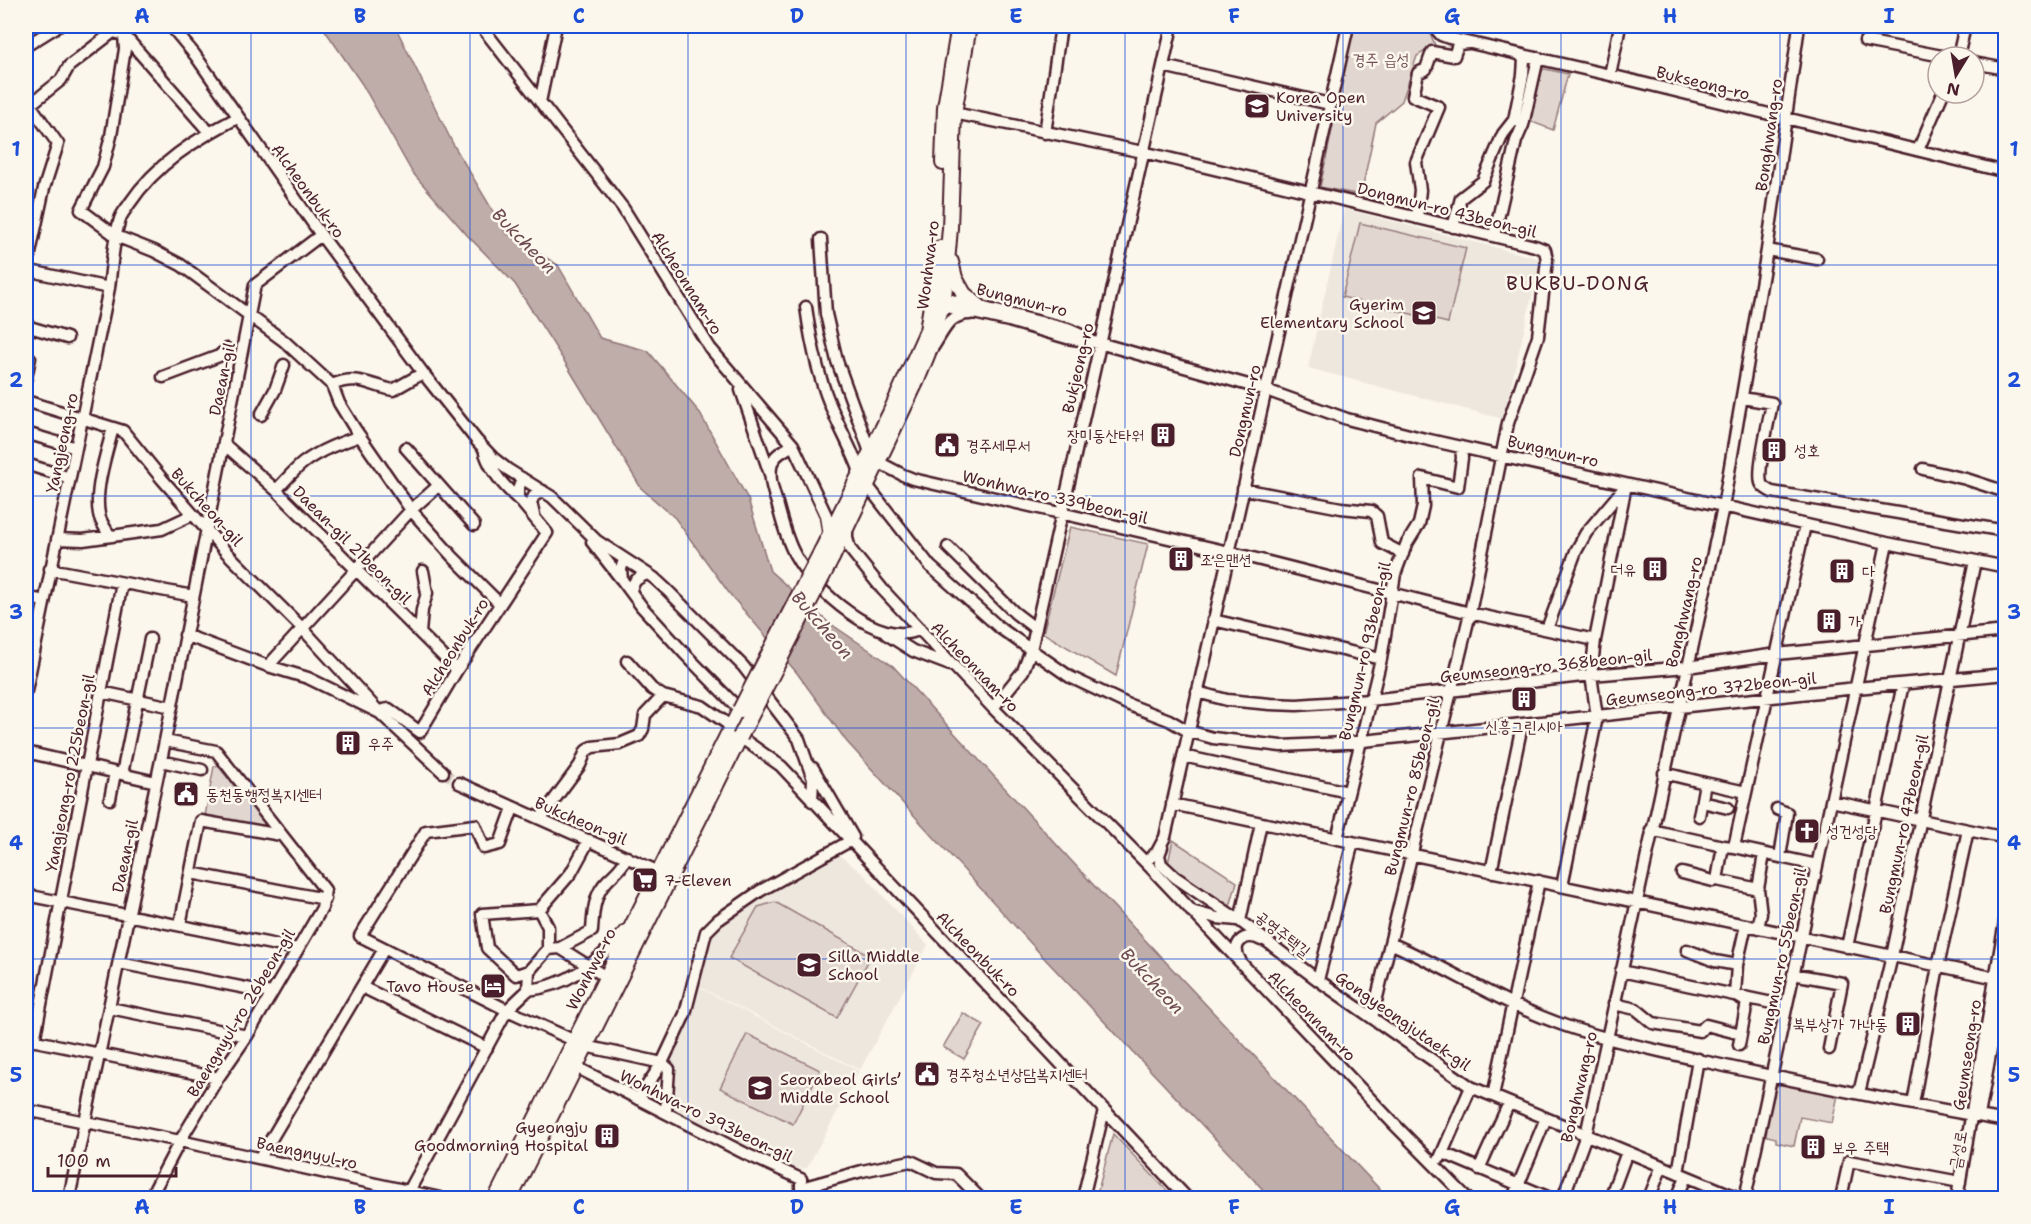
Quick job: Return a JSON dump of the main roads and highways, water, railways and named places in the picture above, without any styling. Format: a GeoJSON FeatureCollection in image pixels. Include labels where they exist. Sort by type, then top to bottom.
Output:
{"type":"FeatureCollection","features":[{"type":"Feature","properties":{"kind":"main road","name":"Wonhwa-ro"},"geometry":{"type":"LineString","coordinates":[[874,457],[938,301],[945,107],[959,26]]}},
{"type":"Feature","properties":{"kind":"main road","name":"Wonhwa-ro"},"geometry":{"type":"LineString","coordinates":[[834,548],[847,526],[874,457],[927,354],[948,258],[954,113],[969,26]]}},
{"type":"Feature","properties":{"kind":"main road"},"geometry":{"type":"LineString","coordinates":[[948,258],[964,294],[978,310]]}},
{"type":"Feature","properties":{"kind":"main road","name":"Wonhwa-ro"},"geometry":{"type":"LineString","coordinates":[[834,548],[833,514],[864,478]]}},
{"type":"Feature","properties":{"kind":"main road"},"geometry":{"type":"LineString","coordinates":[[736,732],[740,710],[834,548]]}},
{"type":"Feature","properties":{"kind":"main road"},"geometry":{"type":"LineString","coordinates":[[736,732],[834,548]]}},
{"type":"Feature","properties":{"kind":"main road","name":"Wonhwa-ro"},"geometry":{"type":"LineString","coordinates":[[496,1198],[579,1043],[736,732]]}},
{"type":"Feature","properties":{"kind":"main road","name":"Wonhwa-ro"},"geometry":{"type":"LineString","coordinates":[[510,1198],[576,1067],[579,1043],[606,977],[634,921],[664,874]]}},
{"type":"Feature","properties":{"kind":"water","name":"Bukcheon"},"geometry":{"type":"Polygon","coordinates":[[[322,26],[395,26],[453,144],[506,233],[558,265],[600,338],[648,351],[699,412],[748,499],[770,571],[828,622],[893,666],[1099,891],[1388,1198],[1271,1198],[1046,960],[847,742],[797,673],[729,593],[675,518],[641,488],[515,284],[467,235],[412,172],[362,84],[322,26]]]}},
{"type":"Feature","properties":{"kind":"tunnel"},"geometry":{"type":"LineString","coordinates":[[443,772],[459,783]]}},
{"type":"Feature","properties":{"kind":"place","name":"Korea Open University"},"geometry":{"type":"Point","coordinates":[1257,106]}},
{"type":"Feature","properties":{"kind":"place","name":"Gyerim Elementary School"},"geometry":{"type":"Point","coordinates":[1424,313]}},
{"type":"Feature","properties":{"kind":"place","name":"장미동산타워"},"geometry":{"type":"Point","coordinates":[1163,435]}},
{"type":"Feature","properties":{"kind":"place","name":"경주세무서"},"geometry":{"type":"Point","coordinates":[947,445]}},
{"type":"Feature","properties":{"kind":"place","name":"성호"},"geometry":{"type":"Point","coordinates":[1774,450]}},
{"type":"Feature","properties":{"kind":"place","name":"조은맨션"},"geometry":{"type":"Point","coordinates":[1181,559]}},
{"type":"Feature","properties":{"kind":"place","name":"더유"},"geometry":{"type":"Point","coordinates":[1655,569]}},
{"type":"Feature","properties":{"kind":"place","name":"다"},"geometry":{"type":"Point","coordinates":[1842,571]}},
{"type":"Feature","properties":{"kind":"place","name":"가"},"geometry":{"type":"Point","coordinates":[1829,621]}},
{"type":"Feature","properties":{"kind":"place","name":"신흥그린시아"},"geometry":{"type":"Point","coordinates":[1524,699]}},
{"type":"Feature","properties":{"kind":"place","name":"우주"},"geometry":{"type":"Point","coordinates":[348,743]}},
{"type":"Feature","properties":{"kind":"place","name":"동천동행정복지센터"},"geometry":{"type":"Point","coordinates":[186,794]}},
{"type":"Feature","properties":{"kind":"place","name":"성건성당"},"geometry":{"type":"Point","coordinates":[1807,831]}},
{"type":"Feature","properties":{"kind":"place","name":"7-Eleven"},"geometry":{"type":"Point","coordinates":[645,880]}},
{"type":"Feature","properties":{"kind":"place","name":"Silla Middle School"},"geometry":{"type":"Point","coordinates":[809,965]}},
{"type":"Feature","properties":{"kind":"place","name":"Tavo House"},"geometry":{"type":"Point","coordinates":[493,986]}},
{"type":"Feature","properties":{"kind":"place","name":"북부상가 가나동"},"geometry":{"type":"Point","coordinates":[1908,1024]}},
{"type":"Feature","properties":{"kind":"place","name":"경주청소년상담복지센터"},"geometry":{"type":"Point","coordinates":[927,1074]}},
{"type":"Feature","properties":{"kind":"place","name":"Seorabeol Girls’ Middle School"},"geometry":{"type":"Point","coordinates":[760,1088]}},
{"type":"Feature","properties":{"kind":"place","name":"Gyeongju Goodmorning Hospital"},"geometry":{"type":"Point","coordinates":[607,1136]}},
{"type":"Feature","properties":{"kind":"place","name":"보우 주택"},"geometry":{"type":"Point","coordinates":[1813,1147]}},
{"type":"Feature","properties":{"kind":"district","name":"BUKBU-DONG"},"geometry":{"type":"Point","coordinates":[1578,283]}},
{"type":"Feature","properties":{"kind":"park label","name":"경주 읍성"},"geometry":{"type":"Point","coordinates":[1381,59]}}]}
